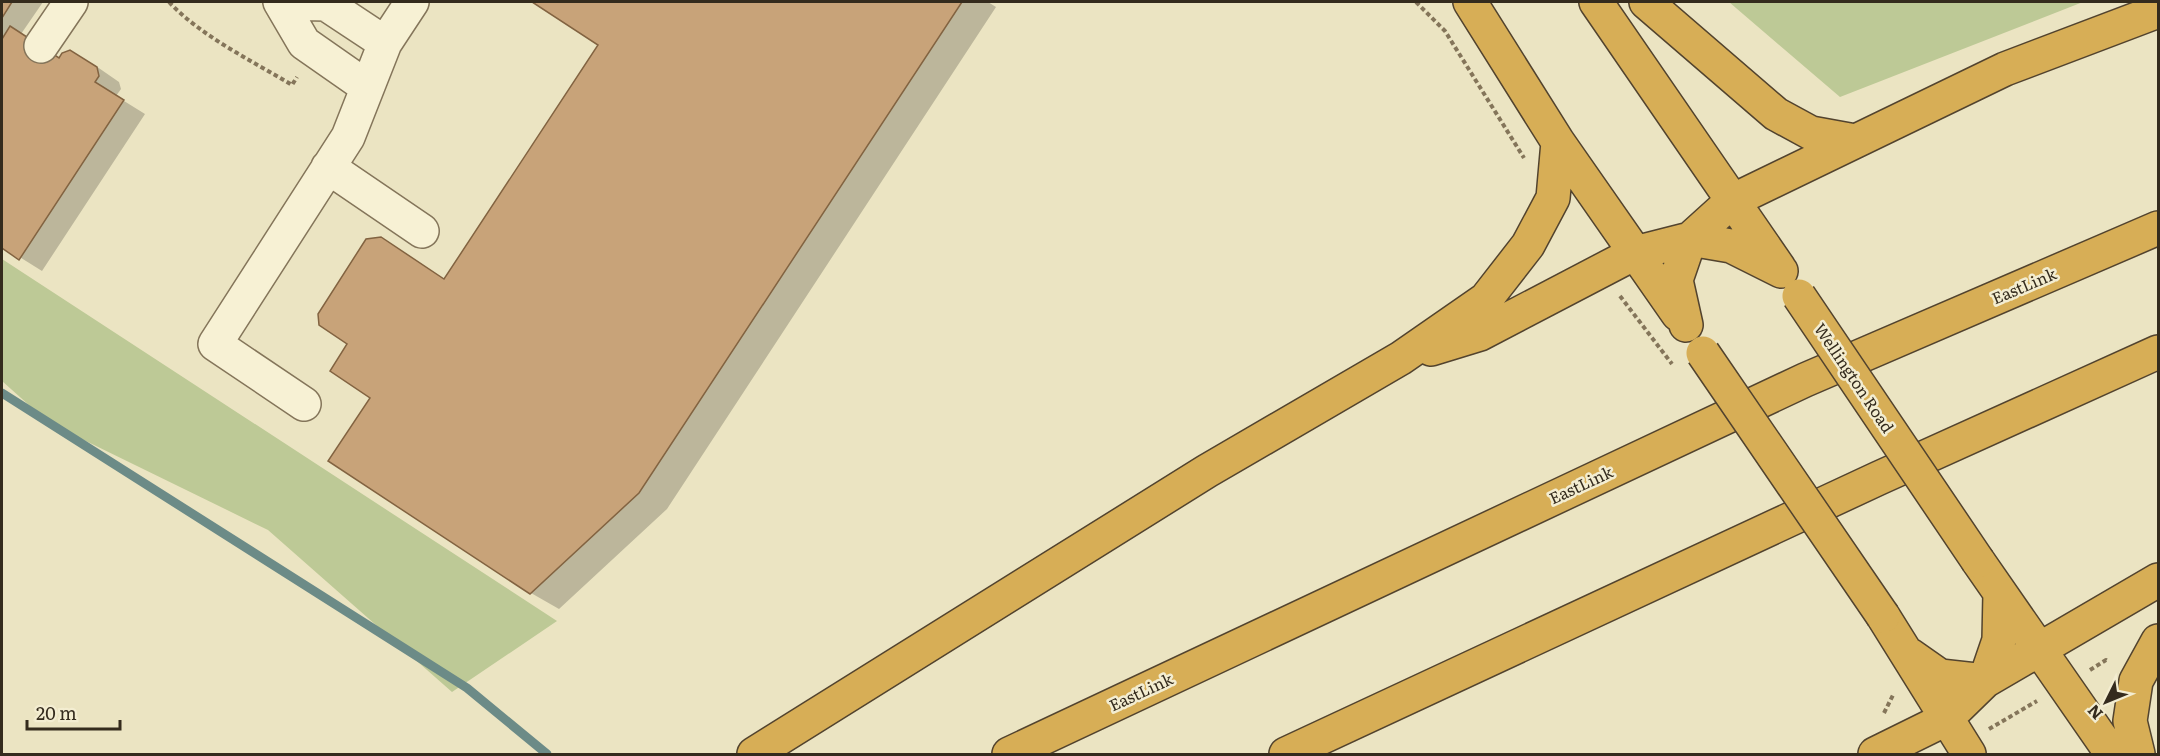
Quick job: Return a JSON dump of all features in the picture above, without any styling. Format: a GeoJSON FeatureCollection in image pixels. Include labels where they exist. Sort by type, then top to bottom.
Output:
{"type":"FeatureCollection","features":[{"type":"Feature","properties":{"kind":"highway"},"geometry":{"type":"LineString","coordinates":[[1470,2],[1558,142],[1686,325],[1883,616],[1959,739]]}},
{"type":"Feature","properties":{"kind":"highway","name":"Wellington Road"},"geometry":{"type":"LineString","coordinates":[[1596,2],[2112,754]]}},
{"type":"Feature","properties":{"kind":"highway"},"geometry":{"type":"LineString","coordinates":[[1646,2],[1776,114],[1811,133],[1855,141]]}},
{"type":"Feature","properties":{"kind":"highway"},"geometry":{"type":"LineString","coordinates":[[1686,325],[1676,280],[1690,239],[1732,201],[2005,69],[2158,10]]}},
{"type":"Feature","properties":{"kind":"highway"},"geometry":{"type":"LineString","coordinates":[[754,754],[1187,483],[1401,358],[1486,299],[1528,245],[1552,198],[1558,142]]}},
{"type":"Feature","properties":{"kind":"highway","name":"EastLink"},"geometry":{"type":"LineString","coordinates":[[1009,754],[1805,381],[2158,228]]}},
{"type":"Feature","properties":{"kind":"highway"},"geometry":{"type":"LineString","coordinates":[[1401,358],[1480,334],[1635,253],[1690,239],[1731,246],[1790,284]]}},
{"type":"Feature","properties":{"kind":"highway"},"geometry":{"type":"LineString","coordinates":[[1286,754],[1880,477],[2158,352]]}},
{"type":"Feature","properties":{"kind":"highway"},"geometry":{"type":"LineString","coordinates":[[1904,651],[1940,676],[1985,681],[2158,580]]}},
{"type":"Feature","properties":{"kind":"highway"},"geometry":{"type":"LineString","coordinates":[[1959,739],[1985,681],[1999,640],[2000,593]]}},
{"type":"Feature","properties":{"kind":"highway"},"geometry":{"type":"LineString","coordinates":[[2138,754],[2130,721],[2136,681],[2158,641]]}},
{"type":"Feature","properties":{"kind":"highway"},"geometry":{"type":"LineString","coordinates":[[1885,750],[1959,739]]}},
{"type":"Feature","properties":{"kind":"lane"},"geometry":{"type":"LineString","coordinates":[[41,46],[71,2]]}},
{"type":"Feature","properties":{"kind":"lane"},"geometry":{"type":"LineString","coordinates":[[281,2],[326,4],[385,43]]}},
{"type":"Feature","properties":{"kind":"lane"},"geometry":{"type":"LineString","coordinates":[[281,2],[304,43],[367,87]]}},
{"type":"Feature","properties":{"kind":"lane"},"geometry":{"type":"LineString","coordinates":[[304,404],[215,344],[348,137],[385,43],[412,2]]}},
{"type":"Feature","properties":{"kind":"lane"},"geometry":{"type":"LineString","coordinates":[[328,167],[422,231]]}},
{"type":"Feature","properties":{"kind":"path"},"geometry":{"type":"LineString","coordinates":[[1959,739],[2106,660]]}},
{"type":"Feature","properties":{"kind":"path"},"geometry":{"type":"LineString","coordinates":[[1885,750],[1880,720],[1896,687]]}},
{"type":"Feature","properties":{"kind":"green space"},"geometry":{"type":"Polygon","coordinates":[[[1729,2],[2083,2],[1840,97],[1729,2]]]}},
{"type":"Feature","properties":{"kind":"green space"},"geometry":{"type":"Polygon","coordinates":[[[2,259],[557,621],[452,692],[268,530],[49,423],[2,381],[2,259]]]}},
{"type":"Feature","properties":{"kind":"building"},"geometry":{"type":"Polygon","coordinates":[[[2,2],[12,2],[2,18],[2,2]]]}},
{"type":"Feature","properties":{"kind":"building"},"geometry":{"type":"Polygon","coordinates":[[[532,2],[962,2],[639,493],[530,594],[328,461],[370,398],[330,371],[347,344],[319,325],[318,314],[366,239],[381,237],[444,279],[598,45],[532,2]]]}},
{"type":"Feature","properties":{"kind":"building"},"geometry":{"type":"Polygon","coordinates":[[[10,26],[59,58],[62,53],[70,50],[97,67],[99,76],[95,82],[124,100],[19,260],[2,248],[2,39],[10,26]]]}},
{"type":"Feature","properties":{"kind":"waterway"},"geometry":{"type":"LineString","coordinates":[[2,393],[467,688],[547,754]]}}]}
